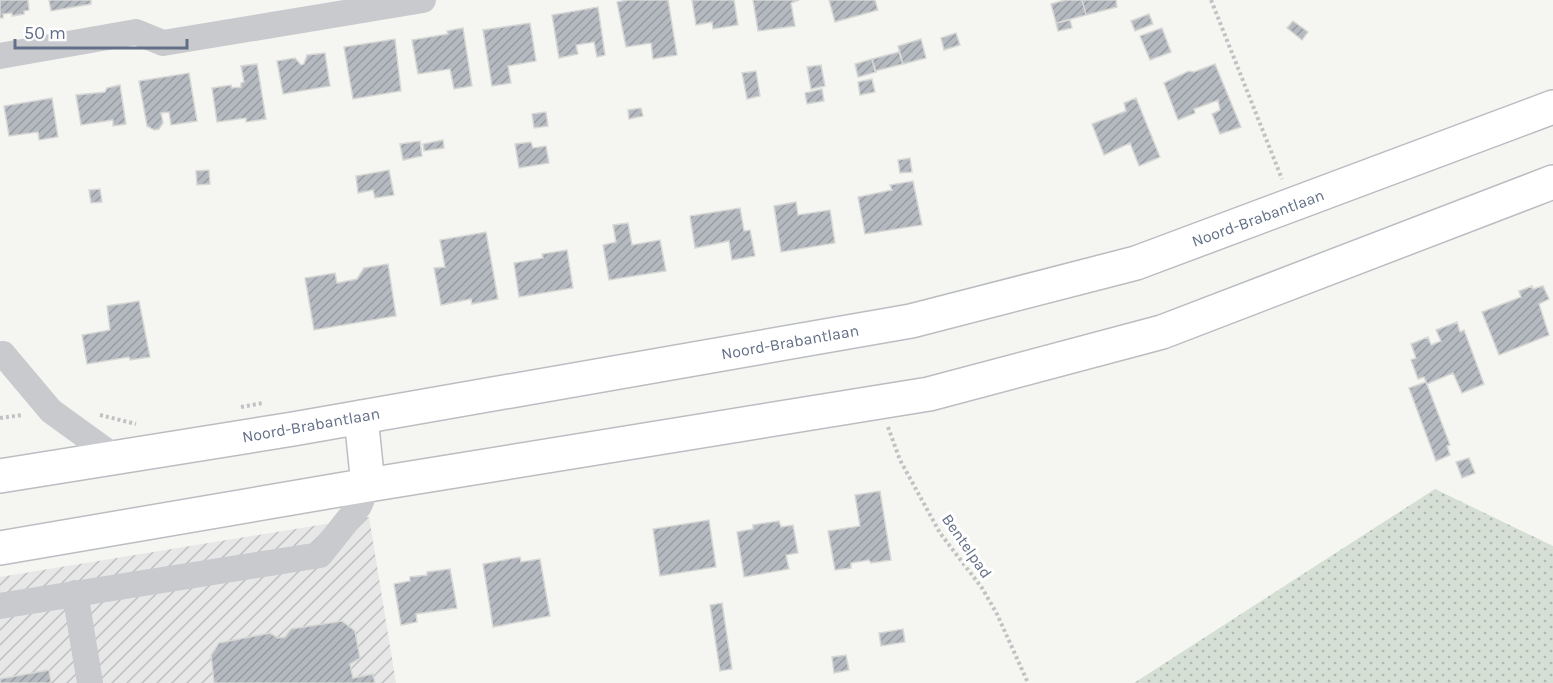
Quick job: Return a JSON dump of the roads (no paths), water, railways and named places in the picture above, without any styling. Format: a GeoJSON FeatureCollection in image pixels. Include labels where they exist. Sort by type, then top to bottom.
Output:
{"type":"FeatureCollection","features":[{"type":"Feature","properties":{"kind":"main road","name":"Noord-Brabantlaan"},"geometry":{"type":"LineString","coordinates":[[0,476],[361,417],[911,321],[1136,263],[1285,187],[1553,107]]}},
{"type":"Feature","properties":{"kind":"main road"},"geometry":{"type":"LineString","coordinates":[[0,548],[368,484],[929,394],[1162,332],[1553,182]]}},
{"type":"Feature","properties":{"kind":"main road"},"geometry":{"type":"LineString","coordinates":[[361,417],[368,484]]}},
{"type":"Feature","properties":{"kind":"street"},"geometry":{"type":"LineString","coordinates":[[0,56],[136,32],[163,43],[423,0]]}},
{"type":"Feature","properties":{"kind":"street"},"geometry":{"type":"LineString","coordinates":[[1,351],[51,411],[116,458]]}},
{"type":"Feature","properties":{"kind":"street"},"geometry":{"type":"LineString","coordinates":[[0,606],[320,555],[359,506],[368,484]]}},
{"type":"Feature","properties":{"kind":"street"},"geometry":{"type":"LineString","coordinates":[[75,593],[90,683]]}}]}
